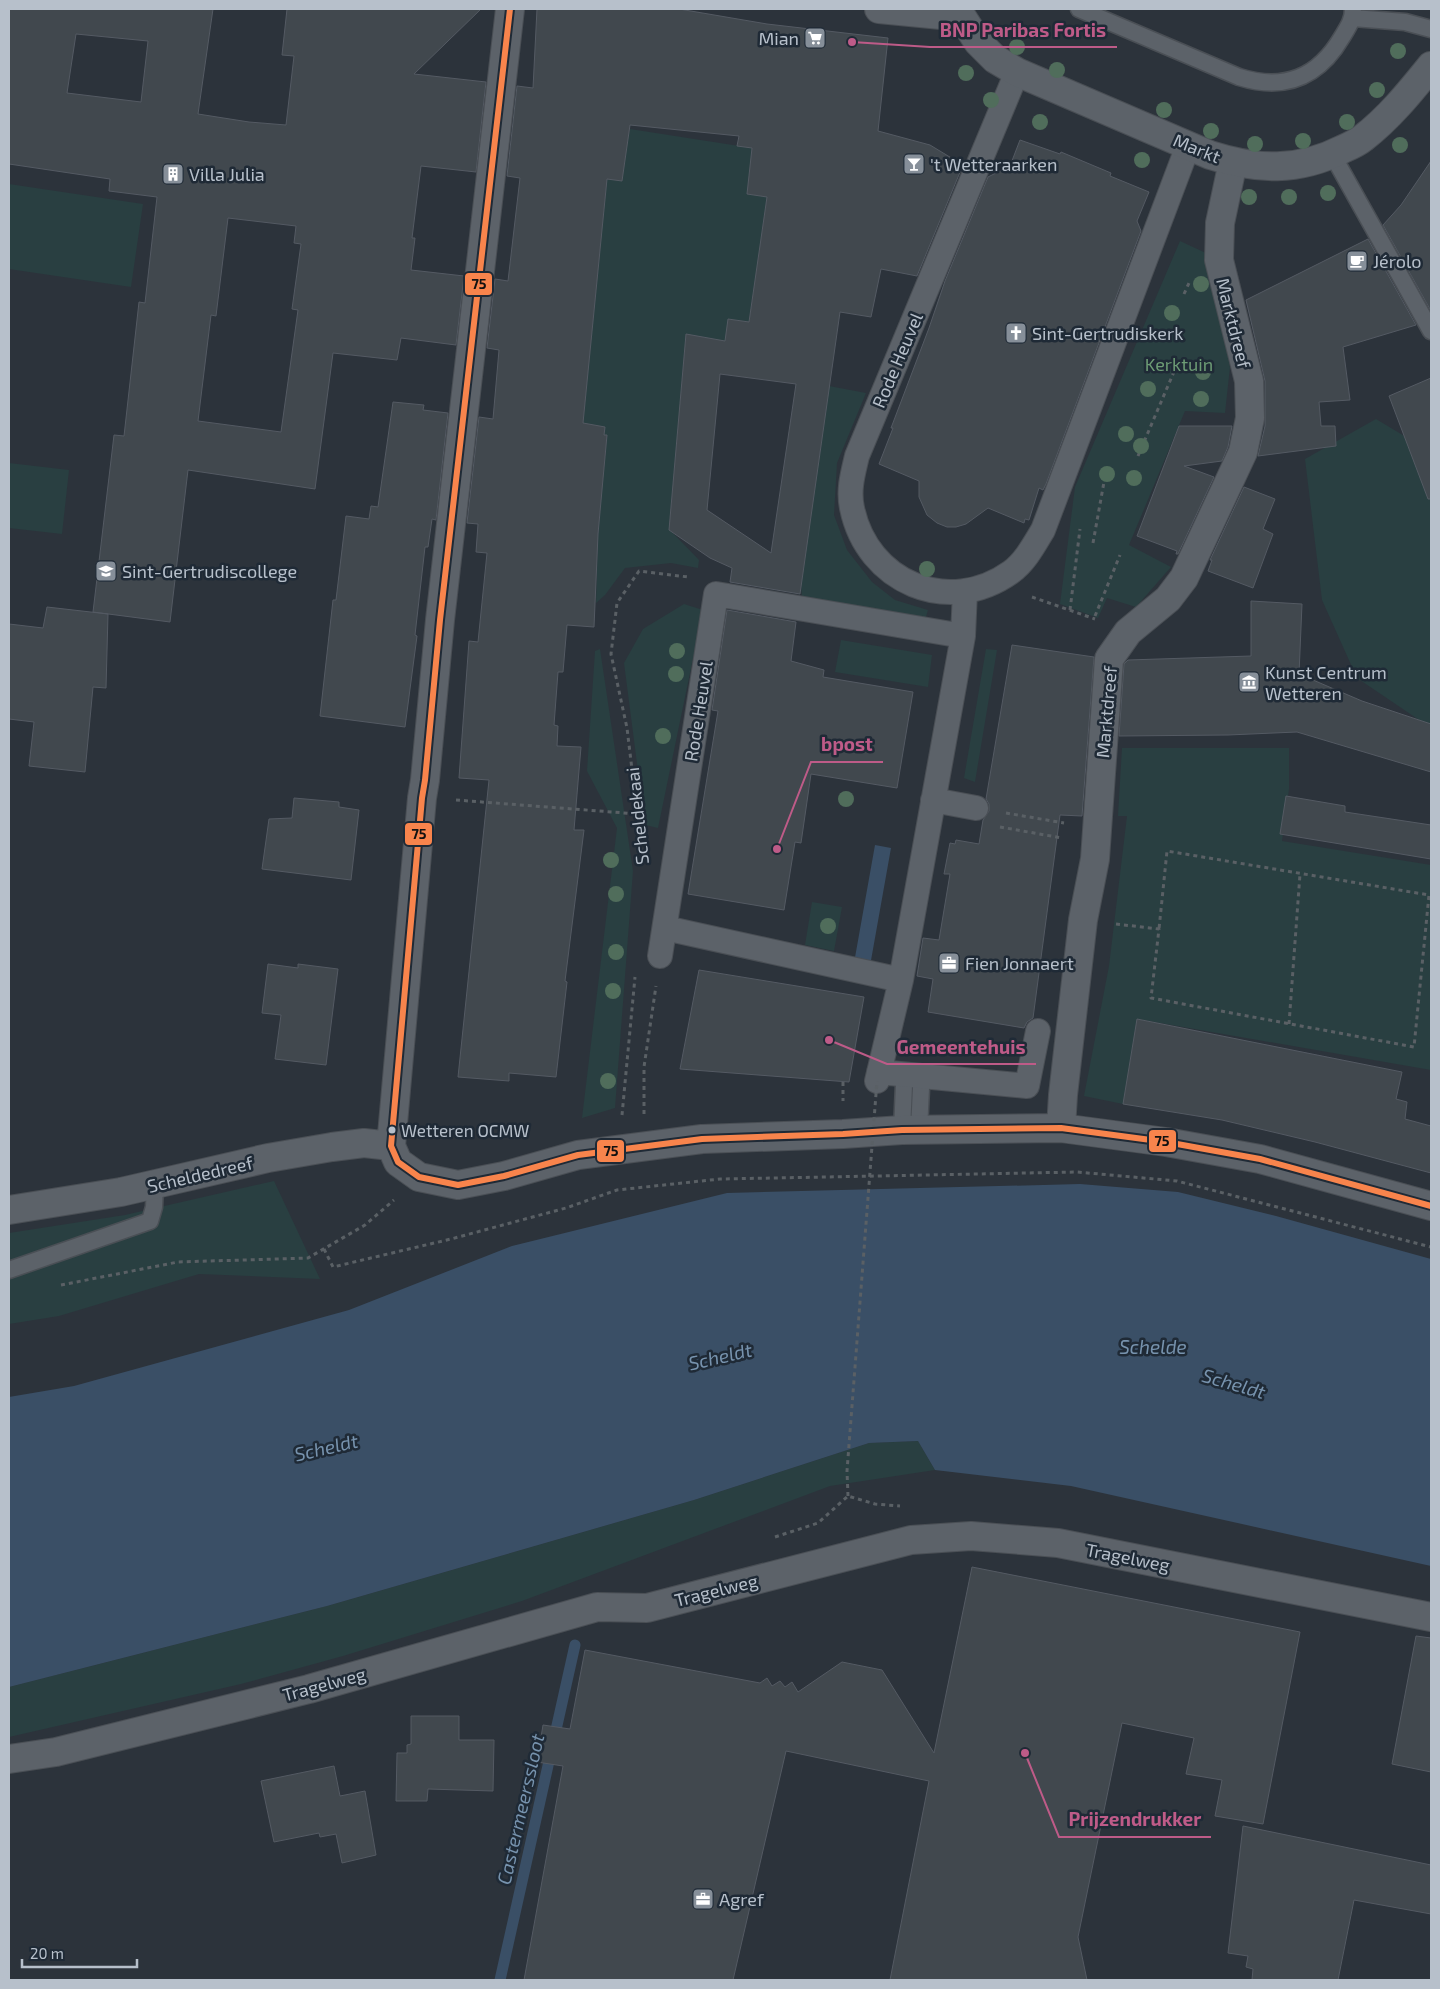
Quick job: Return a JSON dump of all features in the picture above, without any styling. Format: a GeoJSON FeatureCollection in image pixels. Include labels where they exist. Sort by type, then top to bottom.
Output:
{"type":"FeatureCollection","features":[{"type":"Feature","properties":{"kind":"street"},"geometry":{"type":"LineString","coordinates":[[510,9],[440,620],[422,798],[392,1146],[398,1162],[419,1177],[458,1186],[504,1176],[578,1155],[702,1139],[910,1130],[1061,1128],[1166,1142],[1260,1159],[1431,1206]]}},
{"type":"Feature","properties":{"kind":"street"},"geometry":{"type":"LineString","coordinates":[[879,9],[962,13]]}},
{"type":"Feature","properties":{"kind":"street","name":"Markt"},"geometry":{"type":"LineString","coordinates":[[962,13],[978,42],[995,59],[1017,72],[1188,146],[1233,162],[1268,167],[1302,165],[1332,154],[1362,139],[1386,118],[1431,66]]}},
{"type":"Feature","properties":{"kind":"street","name":"Rode Heuvel"},"geometry":{"type":"LineString","coordinates":[[1017,72],[857,456],[851,481],[852,507],[858,532],[871,554],[890,572],[913,585],[938,592],[965,591],[989,584],[1012,571],[1030,553],[1043,530],[1188,146]]}},
{"type":"Feature","properties":{"kind":"street","name":"Marktdreef"},"geometry":{"type":"LineString","coordinates":[[1061,1128],[1083,920],[1095,859],[1109,659],[1128,632],[1168,599],[1184,578],[1243,452],[1250,418],[1249,381],[1219,260],[1220,223],[1233,162]]}},
{"type":"Feature","properties":{"kind":"street"},"geometry":{"type":"LineString","coordinates":[[965,591],[963,636],[901,980],[878,1076],[1027,1086],[1038,1031]]}},
{"type":"Feature","properties":{"kind":"street"},"geometry":{"type":"LineString","coordinates":[[716,594],[963,636]]}},
{"type":"Feature","properties":{"kind":"street","name":"Rode Heuvel"},"geometry":{"type":"LineString","coordinates":[[660,956],[669,928],[716,594]]}},
{"type":"Feature","properties":{"kind":"street"},"geometry":{"type":"LineString","coordinates":[[695,798],[669,928],[901,980]]}},
{"type":"Feature","properties":{"kind":"street"},"geometry":{"type":"LineString","coordinates":[[931,808],[966,814]]}},
{"type":"Feature","properties":{"kind":"street","name":"Scheldedreef"},"geometry":{"type":"LineString","coordinates":[[9,1210],[121,1192],[268,1158],[332,1147],[364,1143],[392,1146]]}},
{"type":"Feature","properties":{"kind":"street","name":"Tragelweg"},"geometry":{"type":"LineString","coordinates":[[9,1759],[56,1752],[309,1689],[597,1607],[647,1608],[911,1540],[971,1536],[1058,1543],[1431,1617]]}},
{"type":"Feature","properties":{"kind":"lane"},"geometry":{"type":"LineString","coordinates":[[1079,9],[1239,77],[1257,82],[1285,82],[1314,70],[1332,54],[1353,14],[1405,22],[1431,29]]}},
{"type":"Feature","properties":{"kind":"lane"},"geometry":{"type":"LineString","coordinates":[[1332,154],[1431,331]]}},
{"type":"Feature","properties":{"kind":"lane"},"geometry":{"type":"LineString","coordinates":[[904,1085],[910,1130]]}},
{"type":"Feature","properties":{"kind":"lane"},"geometry":{"type":"LineString","coordinates":[[910,1130],[921,1088]]}},
{"type":"Feature","properties":{"kind":"lane"},"geometry":{"type":"LineString","coordinates":[[9,1270],[150,1221],[154,1207],[155,1184]]}},
{"type":"Feature","properties":{"kind":"path"},"geometry":{"type":"LineString","coordinates":[[1138,456],[1176,367]]}},
{"type":"Feature","properties":{"kind":"path"},"geometry":{"type":"LineString","coordinates":[[1093,543],[1104,482]]}},
{"type":"Feature","properties":{"kind":"path"},"geometry":{"type":"LineString","coordinates":[[1094,619],[1120,555]]}},
{"type":"Feature","properties":{"kind":"path","name":"Scheldekaai"},"geometry":{"type":"LineString","coordinates":[[642,860],[627,728],[612,654],[617,603],[640,571],[688,577],[707,585],[716,594]]}},
{"type":"Feature","properties":{"kind":"path"},"geometry":{"type":"LineString","coordinates":[[1041,600],[1070,610]]}},
{"type":"Feature","properties":{"kind":"path"},"geometry":{"type":"LineString","coordinates":[[422,798],[638,814]]}},
{"type":"Feature","properties":{"kind":"path"},"geometry":{"type":"LineString","coordinates":[[966,814],[1096,836]]}},
{"type":"Feature","properties":{"kind":"path"},"geometry":{"type":"LineString","coordinates":[[966,814],[1096,836]]}},
{"type":"Feature","properties":{"kind":"path"},"geometry":{"type":"LineString","coordinates":[[1168,852],[1300,874],[1429,895],[1414,1047],[1151,998],[1168,852]]}},
{"type":"Feature","properties":{"kind":"path"},"geometry":{"type":"LineString","coordinates":[[1289,1024],[1300,874]]}},
{"type":"Feature","properties":{"kind":"path"},"geometry":{"type":"LineString","coordinates":[[1083,920],[1159,929]]}},
{"type":"Feature","properties":{"kind":"path"},"geometry":{"type":"LineString","coordinates":[[644,1147],[644,1067],[660,956]]}},
{"type":"Feature","properties":{"kind":"path"},"geometry":{"type":"LineString","coordinates":[[618,1150],[624,1107],[636,968]]}},
{"type":"Feature","properties":{"kind":"path"},"geometry":{"type":"LineString","coordinates":[[772,1538],[818,1523],[848,1496],[848,1462],[878,1076]]}},
{"type":"Feature","properties":{"kind":"path"},"geometry":{"type":"LineString","coordinates":[[324,1249],[332,1268],[566,1208],[617,1190],[720,1179],[1077,1172],[1177,1181],[1431,1247]]}},
{"type":"Feature","properties":{"kind":"path"},"geometry":{"type":"LineString","coordinates":[[56,1286],[178,1262],[308,1258],[365,1225],[419,1177]]}},
{"type":"Feature","properties":{"kind":"green space"},"geometry":{"type":"Polygon","coordinates":[[[630,129],[752,148],[747,194],[762,196],[770,176],[749,322],[725,341],[686,335],[669,529],[699,560],[698,568],[671,563],[625,568],[605,595],[596,603],[598,533],[607,436],[604,435],[604,427],[583,423],[607,179],[622,181],[624,154],[630,129]]]}},
{"type":"Feature","properties":{"kind":"green space"},"geometry":{"type":"Polygon","coordinates":[[[9,184],[143,204],[131,287],[9,269],[9,184]]]}},
{"type":"Feature","properties":{"kind":"green space","name":"Kerktuin"},"geometry":{"type":"Polygon","coordinates":[[[1180,241],[1208,254],[1230,367],[1225,413],[1185,411],[1129,545],[1171,567],[1136,607],[1107,598],[1098,618],[1060,604],[1075,487],[1180,241]]]}},
{"type":"Feature","properties":{"kind":"green space"},"geometry":{"type":"Polygon","coordinates":[[[829,386],[866,393],[837,463],[834,515],[847,550],[872,582],[895,600],[928,610],[925,620],[802,597],[801,585],[829,386]]]}},
{"type":"Feature","properties":{"kind":"green space"},"geometry":{"type":"Polygon","coordinates":[[[1376,419],[1431,452],[1431,728],[1357,678],[1322,600],[1305,459],[1376,419]]]}},
{"type":"Feature","properties":{"kind":"green space"},"geometry":{"type":"Polygon","coordinates":[[[9,463],[69,470],[62,534],[9,528],[9,463]]]}},
{"type":"Feature","properties":{"kind":"green space"},"geometry":{"type":"Polygon","coordinates":[[[684,604],[703,610],[658,828],[645,825],[624,663],[643,629],[684,604]]]}},
{"type":"Feature","properties":{"kind":"green space"},"geometry":{"type":"Polygon","coordinates":[[[841,640],[932,655],[928,687],[835,672],[841,640]]]}},
{"type":"Feature","properties":{"kind":"green space"},"geometry":{"type":"Polygon","coordinates":[[[600,649],[633,871],[615,1108],[582,1118],[617,828],[587,771],[595,651],[600,649]]]}},
{"type":"Feature","properties":{"kind":"green space"},"geometry":{"type":"Polygon","coordinates":[[[986,649],[997,650],[975,782],[964,778],[986,649]]]}},
{"type":"Feature","properties":{"kind":"green space"},"geometry":{"type":"Polygon","coordinates":[[[1122,748],[1289,748],[1289,789],[1282,841],[1431,865],[1431,1070],[1137,1019],[1123,1104],[1084,1096],[1109,966],[1127,816],[1118,816],[1122,748]]]}},
{"type":"Feature","properties":{"kind":"green space"},"geometry":{"type":"Polygon","coordinates":[[[812,902],[842,907],[834,951],[805,945],[812,902]]]}},
{"type":"Feature","properties":{"kind":"green space"},"geometry":{"type":"Polygon","coordinates":[[[274,1181],[320,1279],[199,1274],[59,1316],[9,1324],[9,1233],[125,1215],[274,1181]]]}},
{"type":"Feature","properties":{"kind":"green space"},"geometry":{"type":"Polygon","coordinates":[[[918,1441],[935,1470],[830,1486],[522,1601],[343,1656],[241,1684],[9,1737],[9,1687],[327,1606],[694,1500],[869,1443],[918,1441]]]}},
{"type":"Feature","properties":{"kind":"water"},"geometry":{"type":"Polygon","coordinates":[[[875,845],[891,848],[870,966],[854,963],[875,845]]]}},
{"type":"Feature","properties":{"kind":"water","name":"Schelde"},"geometry":{"type":"Polygon","coordinates":[[[1080,1184],[1178,1192],[1276,1216],[1431,1259],[1431,1566],[1071,1486],[935,1470],[918,1441],[869,1443],[694,1500],[327,1606],[9,1687],[9,1397],[74,1386],[349,1310],[512,1246],[727,1193],[1080,1184]]]}},
{"type":"Feature","properties":{"kind":"building"},"geometry":{"type":"Polygon","coordinates":[[[9,9],[213,9],[198,114],[249,122],[286,125],[294,56],[282,55],[287,9],[481,9],[414,74],[486,82],[476,172],[421,166],[412,238],[415,238],[411,270],[464,276],[456,345],[401,338],[397,360],[333,353],[315,489],[188,470],[170,622],[93,612],[114,435],[124,436],[139,302],[145,303],[157,197],[109,191],[110,179],[9,164],[9,9]],[[76,34],[67,93],[141,102],[148,41],[76,34]],[[228,218],[216,316],[211,315],[198,421],[281,432],[298,310],[292,309],[301,244],[294,243],[296,226],[228,218]]]}},
{"type":"Feature","properties":{"kind":"building"},"geometry":{"type":"Polygon","coordinates":[[[537,9],[679,9],[767,24],[888,38],[878,131],[930,145],[963,165],[917,276],[881,269],[871,317],[840,312],[800,594],[730,582],[732,568],[710,558],[669,530],[686,334],[725,341],[728,319],[749,322],[767,197],[747,194],[752,148],[737,146],[739,136],[630,125],[622,181],[607,179],[583,423],[605,427],[604,435],[607,435],[598,534],[594,627],[567,625],[563,672],[558,672],[554,725],[558,726],[557,746],[581,747],[574,830],[584,830],[565,981],[567,982],[556,1077],[509,1073],[509,1081],[458,1077],[489,780],[459,778],[469,641],[478,642],[487,553],[476,552],[478,524],[467,523],[479,417],[493,419],[499,350],[487,348],[495,279],[508,281],[520,178],[507,176],[517,86],[533,88],[537,9]],[[720,374],[707,510],[771,553],[796,384],[720,374]]]}},
{"type":"Feature","properties":{"kind":"building","name":"Sint-Gertrudiskerk"},"geometry":{"type":"Polygon","coordinates":[[[1020,140],[1060,154],[1061,152],[1111,173],[1110,176],[1149,192],[1137,221],[1141,231],[1046,484],[1043,490],[1039,488],[1029,520],[1025,519],[1024,523],[988,508],[966,524],[947,527],[937,523],[927,515],[919,497],[919,481],[879,464],[945,281],[988,177],[1010,166],[1020,140]]]}},
{"type":"Feature","properties":{"kind":"building"},"geometry":{"type":"Polygon","coordinates":[[[1431,161],[1431,311],[1383,225],[1401,205],[1431,161]]]}},
{"type":"Feature","properties":{"kind":"building"},"geometry":{"type":"Polygon","coordinates":[[[1368,239],[1416,325],[1343,347],[1350,400],[1319,402],[1321,426],[1335,426],[1336,446],[1258,456],[1265,426],[1265,381],[1246,300],[1368,239]]]}},
{"type":"Feature","properties":{"kind":"building"},"geometry":{"type":"Polygon","coordinates":[[[1431,378],[1431,499],[1428,499],[1389,396],[1431,378]]]}},
{"type":"Feature","properties":{"kind":"building"},"geometry":{"type":"Polygon","coordinates":[[[393,402],[424,405],[423,410],[448,413],[436,520],[432,519],[428,547],[425,547],[415,635],[417,636],[405,727],[320,716],[333,600],[336,600],[346,516],[369,519],[371,506],[378,507],[393,402]]]}},
{"type":"Feature","properties":{"kind":"building"},"geometry":{"type":"Polygon","coordinates":[[[1179,426],[1232,426],[1228,447],[1222,461],[1184,466],[1214,477],[1178,554],[1176,554],[1177,551],[1137,536],[1179,426]]]}},
{"type":"Feature","properties":{"kind":"building"},"geometry":{"type":"Polygon","coordinates":[[[1244,487],[1275,499],[1263,529],[1273,534],[1253,588],[1208,571],[1212,560],[1210,560],[1244,487]]]}},
{"type":"Feature","properties":{"kind":"building"},"geometry":{"type":"Polygon","coordinates":[[[1251,601],[1302,604],[1299,674],[1362,701],[1431,724],[1431,772],[1297,732],[1119,736],[1124,664],[1128,660],[1251,656],[1251,601]]]}},
{"type":"Feature","properties":{"kind":"building"},"geometry":{"type":"Polygon","coordinates":[[[47,607],[108,614],[106,688],[93,687],[85,772],[29,766],[34,722],[9,719],[9,624],[43,628],[47,607]]]}},
{"type":"Feature","properties":{"kind":"building"},"geometry":{"type":"Polygon","coordinates":[[[727,610],[796,622],[791,661],[824,670],[823,677],[913,692],[897,788],[811,774],[801,843],[795,842],[784,910],[688,894],[718,711],[712,710],[727,610]]]}},
{"type":"Feature","properties":{"kind":"building"},"geometry":{"type":"Polygon","coordinates":[[[1012,645],[1094,657],[1082,816],[1060,815],[1033,1018],[1027,1022],[1024,1028],[928,1012],[933,979],[917,976],[923,938],[939,940],[950,874],[944,874],[950,843],[955,844],[956,840],[979,844],[983,820],[989,811],[989,804],[986,799],[1012,645]]]}},
{"type":"Feature","properties":{"kind":"building"},"geometry":{"type":"Polygon","coordinates":[[[1286,796],[1345,806],[1345,812],[1431,825],[1431,859],[1280,834],[1286,796]]]}},
{"type":"Feature","properties":{"kind":"building"},"geometry":{"type":"Polygon","coordinates":[[[294,798],[339,802],[339,807],[359,810],[351,880],[262,869],[269,819],[292,818],[294,798]]]}},
{"type":"Feature","properties":{"kind":"building"},"geometry":{"type":"Polygon","coordinates":[[[268,964],[298,968],[298,964],[338,969],[326,1065],[275,1059],[281,1015],[262,1013],[268,964]]]}},
{"type":"Feature","properties":{"kind":"building"},"geometry":{"type":"Polygon","coordinates":[[[699,970],[864,997],[849,1082],[680,1069],[699,970]]]}},
{"type":"Feature","properties":{"kind":"building"},"geometry":{"type":"Polygon","coordinates":[[[1137,1019],[1402,1072],[1396,1099],[1407,1102],[1405,1119],[1431,1126],[1431,1173],[1315,1142],[1222,1120],[1123,1104],[1137,1019]]]}},
{"type":"Feature","properties":{"kind":"building"},"geometry":{"type":"Polygon","coordinates":[[[972,1567],[1300,1632],[1263,1824],[1215,1816],[1222,1780],[1186,1774],[1194,1738],[1122,1723],[1078,1937],[1087,1980],[890,1980],[929,1781],[786,1751],[733,1980],[524,1980],[563,1766],[537,1762],[543,1725],[570,1729],[585,1650],[760,1683],[767,1678],[772,1686],[780,1681],[785,1687],[792,1682],[798,1692],[842,1662],[882,1670],[934,1753],[972,1567]]]}},
{"type":"Feature","properties":{"kind":"building"},"geometry":{"type":"Polygon","coordinates":[[[1416,1636],[1431,1638],[1431,1772],[1392,1764],[1416,1636]]]}},
{"type":"Feature","properties":{"kind":"building"},"geometry":{"type":"Polygon","coordinates":[[[411,1716],[459,1716],[459,1740],[494,1740],[493,1791],[428,1789],[427,1801],[396,1801],[397,1753],[407,1753],[407,1745],[411,1744],[411,1716]]]}},
{"type":"Feature","properties":{"kind":"building"},"geometry":{"type":"Polygon","coordinates":[[[334,1766],[340,1796],[365,1791],[376,1855],[342,1863],[336,1834],[320,1837],[319,1833],[274,1842],[261,1781],[334,1766]]]}},
{"type":"Feature","properties":{"kind":"building"},"geometry":{"type":"Polygon","coordinates":[[[1243,1826],[1431,1865],[1431,1914],[1354,1900],[1338,1980],[1252,1980],[1253,1969],[1246,1967],[1248,1956],[1228,1953],[1243,1826]]]}},
{"type":"Feature","properties":{"kind":"waterway","name":"Castermeerssloot"},"geometry":{"type":"LineString","coordinates":[[500,1980],[575,1645]]}},
{"type":"Feature","properties":{"kind":"transit line","name":"75"},"geometry":{"type":"LineString","coordinates":[[510,9],[440,620],[422,798],[391,1146],[398,1162],[419,1177],[458,1185],[504,1176],[578,1155],[702,1139],[902,1130],[1061,1128],[1166,1142],[1260,1159],[1431,1206]]}},
{"type":"Feature","properties":{"kind":"place","name":"Mian"},"geometry":{"type":"Point","coordinates":[815,38]}},
{"type":"Feature","properties":{"kind":"place","name":"BNP Paribas Fortis"},"geometry":{"type":"Point","coordinates":[852,42]}},
{"type":"Feature","properties":{"kind":"place","name":"'t Wetteraarken"},"geometry":{"type":"Point","coordinates":[914,164]}},
{"type":"Feature","properties":{"kind":"place","name":"Villa Julia"},"geometry":{"type":"Point","coordinates":[173,174]}},
{"type":"Feature","properties":{"kind":"place","name":"Jérolo"},"geometry":{"type":"Point","coordinates":[1357,261]}},
{"type":"Feature","properties":{"kind":"place","name":"Sint-Gertrudiskerk"},"geometry":{"type":"Point","coordinates":[1016,333]}},
{"type":"Feature","properties":{"kind":"place","name":"Sint-Gertrudiscollege"},"geometry":{"type":"Point","coordinates":[106,571]}},
{"type":"Feature","properties":{"kind":"place","name":"Kunst Centrum Wetteren"},"geometry":{"type":"Point","coordinates":[1249,682]}},
{"type":"Feature","properties":{"kind":"place","name":"bpost"},"geometry":{"type":"Point","coordinates":[777,849]}},
{"type":"Feature","properties":{"kind":"place","name":"Fien Jonnaert"},"geometry":{"type":"Point","coordinates":[949,963]}},
{"type":"Feature","properties":{"kind":"place","name":"Gemeentehuis"},"geometry":{"type":"Point","coordinates":[829,1040]}},
{"type":"Feature","properties":{"kind":"place","name":"Wetteren OCMW"},"geometry":{"type":"Point","coordinates":[392,1130]}},
{"type":"Feature","properties":{"kind":"place","name":"Prijzendrukker"},"geometry":{"type":"Point","coordinates":[1025,1753]}},
{"type":"Feature","properties":{"kind":"place","name":"Agref"},"geometry":{"type":"Point","coordinates":[703,1899]}},
{"type":"Feature","properties":{"kind":"water label","name":"Scheldt"},"geometry":{"type":"Point","coordinates":[720,1356]}},
{"type":"Feature","properties":{"kind":"water label","name":"Scheldt"},"geometry":{"type":"Point","coordinates":[1234,1383]}},
{"type":"Feature","properties":{"kind":"water label","name":"Scheldt"},"geometry":{"type":"Point","coordinates":[326,1447]}}]}
